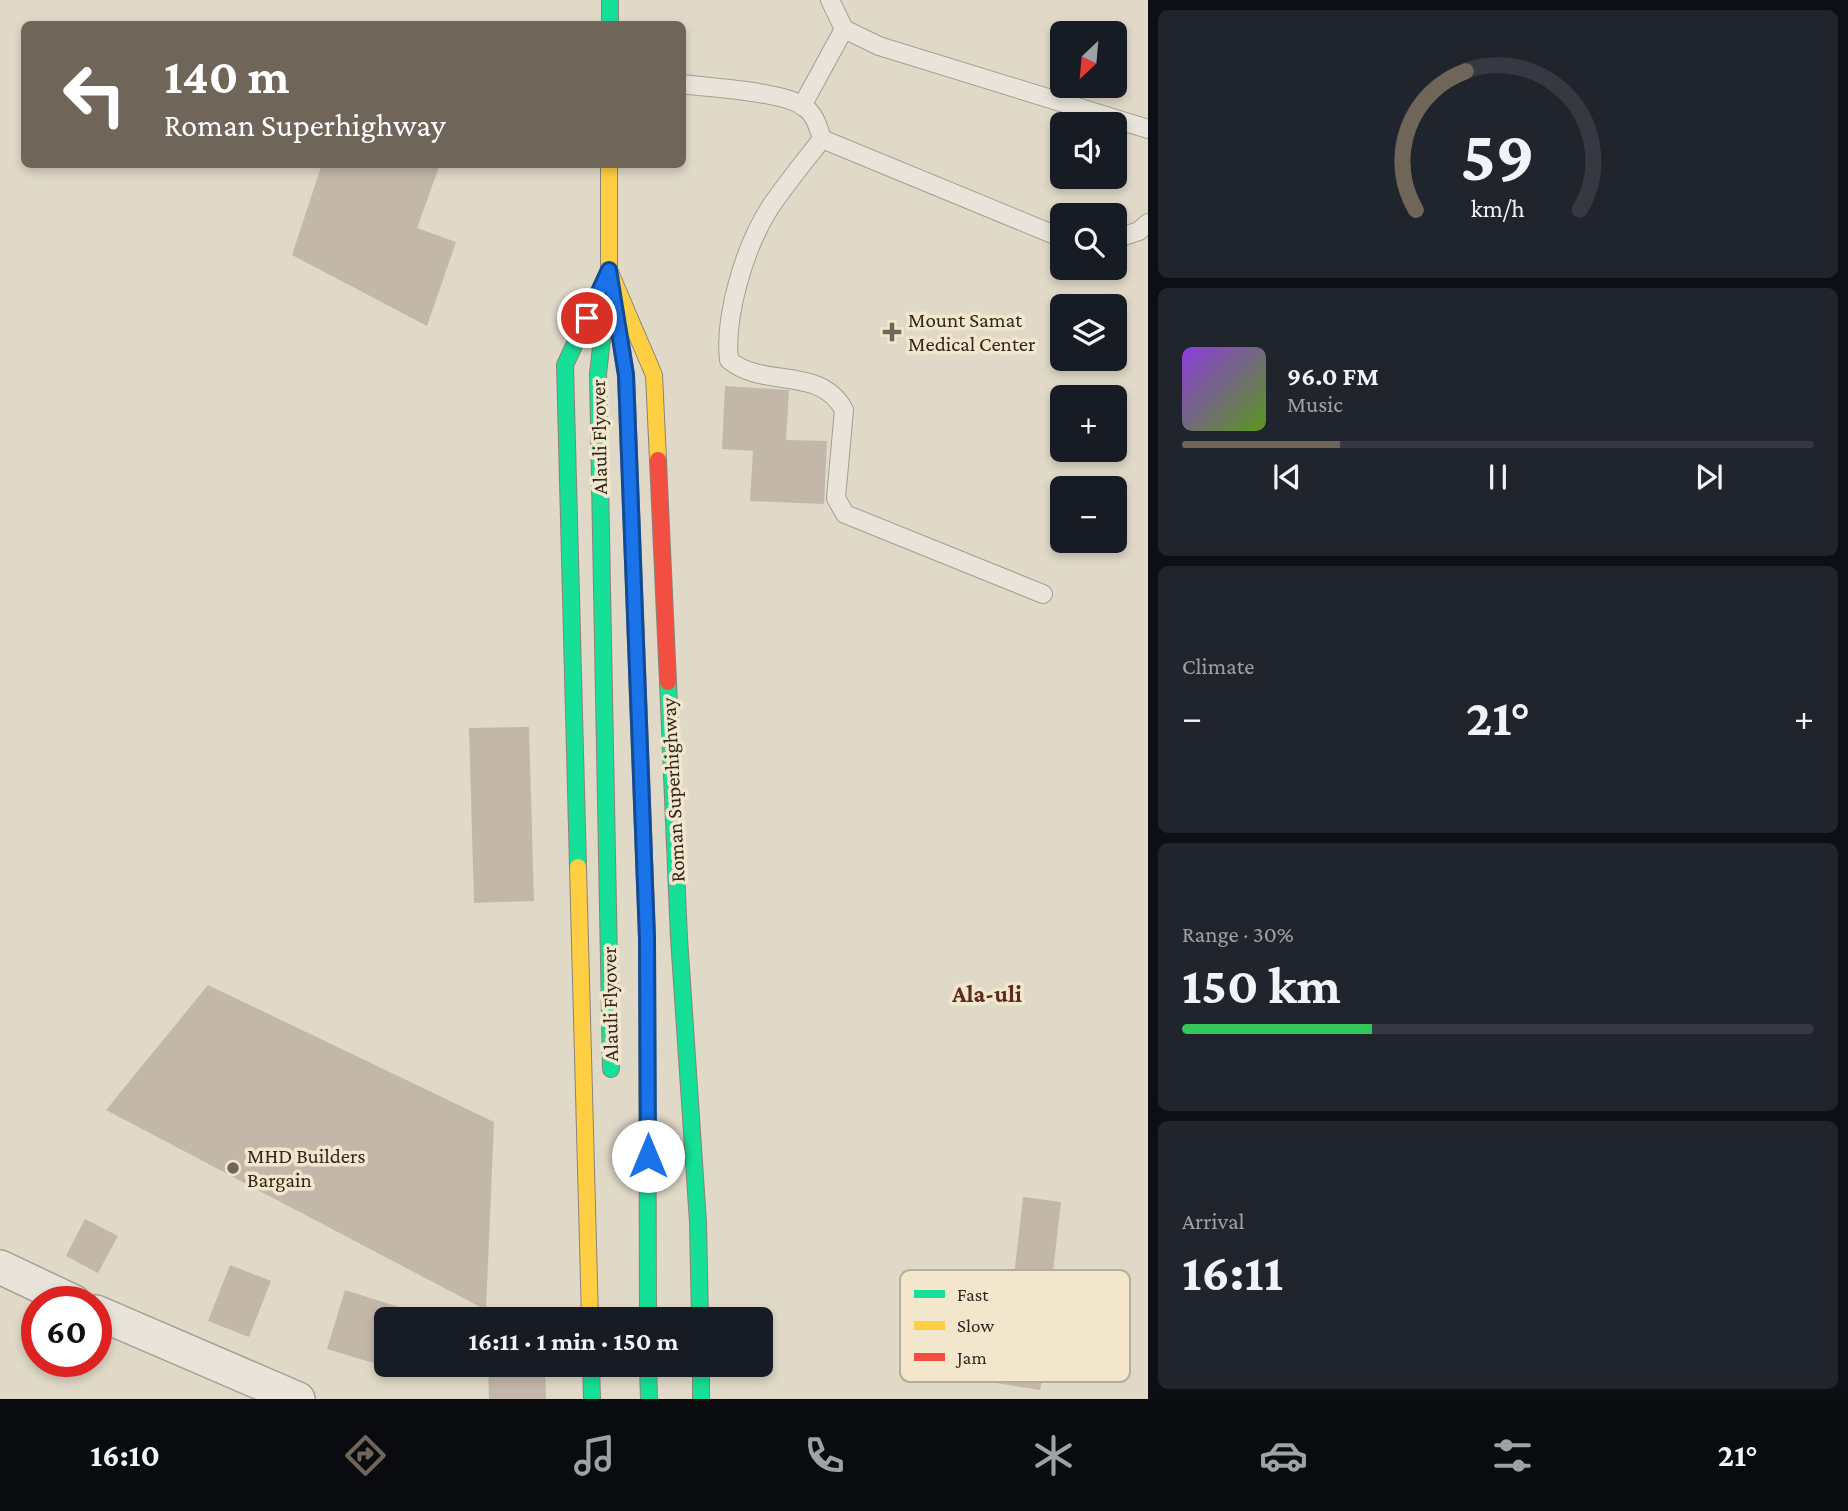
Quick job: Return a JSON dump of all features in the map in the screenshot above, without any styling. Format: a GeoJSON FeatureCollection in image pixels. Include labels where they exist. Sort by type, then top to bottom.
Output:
{"type":"FeatureCollection","features":[{"type":"Feature","properties":{"kind":"main road"},"geometry":{"type":"LineString","coordinates":[[610,0],[610,21]]}},
{"type":"Feature","properties":{"kind":"main road","name":"Roman Superhighway"},"geometry":{"type":"LineString","coordinates":[[609,168],[609,270],[654,375],[679,938],[698,1222],[700,1307]]}},
{"type":"Feature","properties":{"kind":"main road","name":"Roman Superhighway"},"geometry":{"type":"LineString","coordinates":[[590,1307],[565,365],[609,270]]}},
{"type":"Feature","properties":{"kind":"main road","name":"Alauli Flyover"},"geometry":{"type":"LineString","coordinates":[[609,270],[598,374],[611,1087]]}},
{"type":"Feature","properties":{"kind":"main road","name":"Alauli Flyover"},"geometry":{"type":"LineString","coordinates":[[609,270],[626,375],[647,938],[648,1307]]}},
{"type":"Feature","properties":{"kind":"main road"},"geometry":{"type":"LineString","coordinates":[[591,1377],[592,1399]]}},
{"type":"Feature","properties":{"kind":"main road"},"geometry":{"type":"LineString","coordinates":[[648,1377],[649,1399]]}},
{"type":"Feature","properties":{"kind":"main road"},"geometry":{"type":"LineString","coordinates":[[701,1377],[701,1399]]}},
{"type":"Feature","properties":{"kind":"street"},"geometry":{"type":"LineString","coordinates":[[0,1267],[40,1286]]}},
{"type":"Feature","properties":{"kind":"street"},"geometry":{"type":"LineString","coordinates":[[112,1319],[298,1399]]}},
{"type":"Feature","properties":{"kind":"lane"},"geometry":{"type":"LineString","coordinates":[[830,0],[844,29],[879,46],[1148,129]]}},
{"type":"Feature","properties":{"kind":"lane"},"geometry":{"type":"LineString","coordinates":[[802,106],[844,29]]}},
{"type":"Feature","properties":{"kind":"lane"},"geometry":{"type":"LineString","coordinates":[[686,85],[757,94],[802,106],[817,120],[822,139]]}},
{"type":"Feature","properties":{"kind":"lane"},"geometry":{"type":"LineString","coordinates":[[822,139],[1050,233]]}},
{"type":"Feature","properties":{"kind":"lane"},"geometry":{"type":"LineString","coordinates":[[822,139],[768,211],[738,281],[729,332],[729,360],[740,369],[817,384],[839,400],[844,410],[836,498],[845,514],[1042,594]]}},
{"type":"Feature","properties":{"kind":"lane"},"geometry":{"type":"LineString","coordinates":[[1127,235],[1139,231],[1148,223]]}},
{"type":"Feature","properties":{"kind":"building"},"geometry":{"type":"Polygon","coordinates":[[[321,168],[439,168],[417,228],[456,242],[427,326],[292,255],[321,168]]]}},
{"type":"Feature","properties":{"kind":"building"},"geometry":{"type":"Polygon","coordinates":[[[725,386],[789,390],[786,440],[827,441],[824,504],[750,501],[753,451],[722,449],[725,386]]]}},
{"type":"Feature","properties":{"kind":"building"},"geometry":{"type":"Polygon","coordinates":[[[529,727],[534,901],[474,903],[469,728],[529,727]]]}},
{"type":"Feature","properties":{"kind":"building"},"geometry":{"type":"Polygon","coordinates":[[[208,985],[494,1122],[486,1307],[480,1307],[106,1110],[208,985]]]}},
{"type":"Feature","properties":{"kind":"building"},"geometry":{"type":"Polygon","coordinates":[[[1023,1197],[1061,1202],[1053,1270],[1015,1270],[1023,1197]]]}},
{"type":"Feature","properties":{"kind":"building"},"geometry":{"type":"Polygon","coordinates":[[[85,1219],[118,1236],[98,1273],[66,1256],[85,1219]]]}},
{"type":"Feature","properties":{"kind":"building"},"geometry":{"type":"Polygon","coordinates":[[[230,1265],[271,1281],[249,1337],[208,1321],[230,1265]]]}},
{"type":"Feature","properties":{"kind":"building"},"geometry":{"type":"Polygon","coordinates":[[[345,1290],[399,1307],[374,1307],[374,1363],[327,1349],[345,1290]]]}},
{"type":"Feature","properties":{"kind":"building"},"geometry":{"type":"Polygon","coordinates":[[[488,1377],[545,1377],[546,1399],[489,1399],[488,1377]]]}},
{"type":"Feature","properties":{"kind":"building"},"geometry":{"type":"Polygon","coordinates":[[[990,1382],[1042,1382],[1040,1390],[990,1382]]]}},
{"type":"Feature","properties":{"kind":"traffic: fast"},"geometry":{"type":"LineString","coordinates":[[610,0],[610,21]]}},
{"type":"Feature","properties":{"kind":"traffic: fast"},"geometry":{"type":"LineString","coordinates":[[578,867],[565,365],[609,270]]}},
{"type":"Feature","properties":{"kind":"traffic: fast"},"geometry":{"type":"LineString","coordinates":[[604,321],[598,374],[611,1069]]}},
{"type":"Feature","properties":{"kind":"traffic: fast"},"geometry":{"type":"LineString","coordinates":[[634,586],[647,938],[648,1307]]}},
{"type":"Feature","properties":{"kind":"traffic: fast"},"geometry":{"type":"LineString","coordinates":[[668,682],[679,938],[698,1222],[700,1307]]}},
{"type":"Feature","properties":{"kind":"traffic: fast"},"geometry":{"type":"LineString","coordinates":[[591,1377],[592,1399]]}},
{"type":"Feature","properties":{"kind":"traffic: fast"},"geometry":{"type":"LineString","coordinates":[[648,1377],[649,1399]]}},
{"type":"Feature","properties":{"kind":"traffic: fast"},"geometry":{"type":"LineString","coordinates":[[701,1377],[701,1399]]}},
{"type":"Feature","properties":{"kind":"traffic: slow"},"geometry":{"type":"LineString","coordinates":[[609,168],[609,270],[654,375],[658,460]]}},
{"type":"Feature","properties":{"kind":"traffic: slow"},"geometry":{"type":"LineString","coordinates":[[578,867],[590,1307]]}},
{"type":"Feature","properties":{"kind":"traffic: jam"},"geometry":{"type":"LineString","coordinates":[[618,324],[626,375],[634,586]]}},
{"type":"Feature","properties":{"kind":"traffic: jam"},"geometry":{"type":"LineString","coordinates":[[658,460],[668,682]]}},
{"type":"Feature","properties":{"kind":"place","name":"Mount Samat Medical Center"},"geometry":{"type":"Point","coordinates":[892,332]}},
{"type":"Feature","properties":{"kind":"place","name":"MHD Builders Bargain"},"geometry":{"type":"Point","coordinates":[233,1168]}},
{"type":"Feature","properties":{"kind":"district","name":"Ala-uli"},"geometry":{"type":"Point","coordinates":[987,993]}},
{"type":"Feature","properties":{"kind":"route"},"geometry":{"type":"LineString","coordinates":[[587,318],[609,270],[626,375],[647,938],[648,1156]]}}]}
